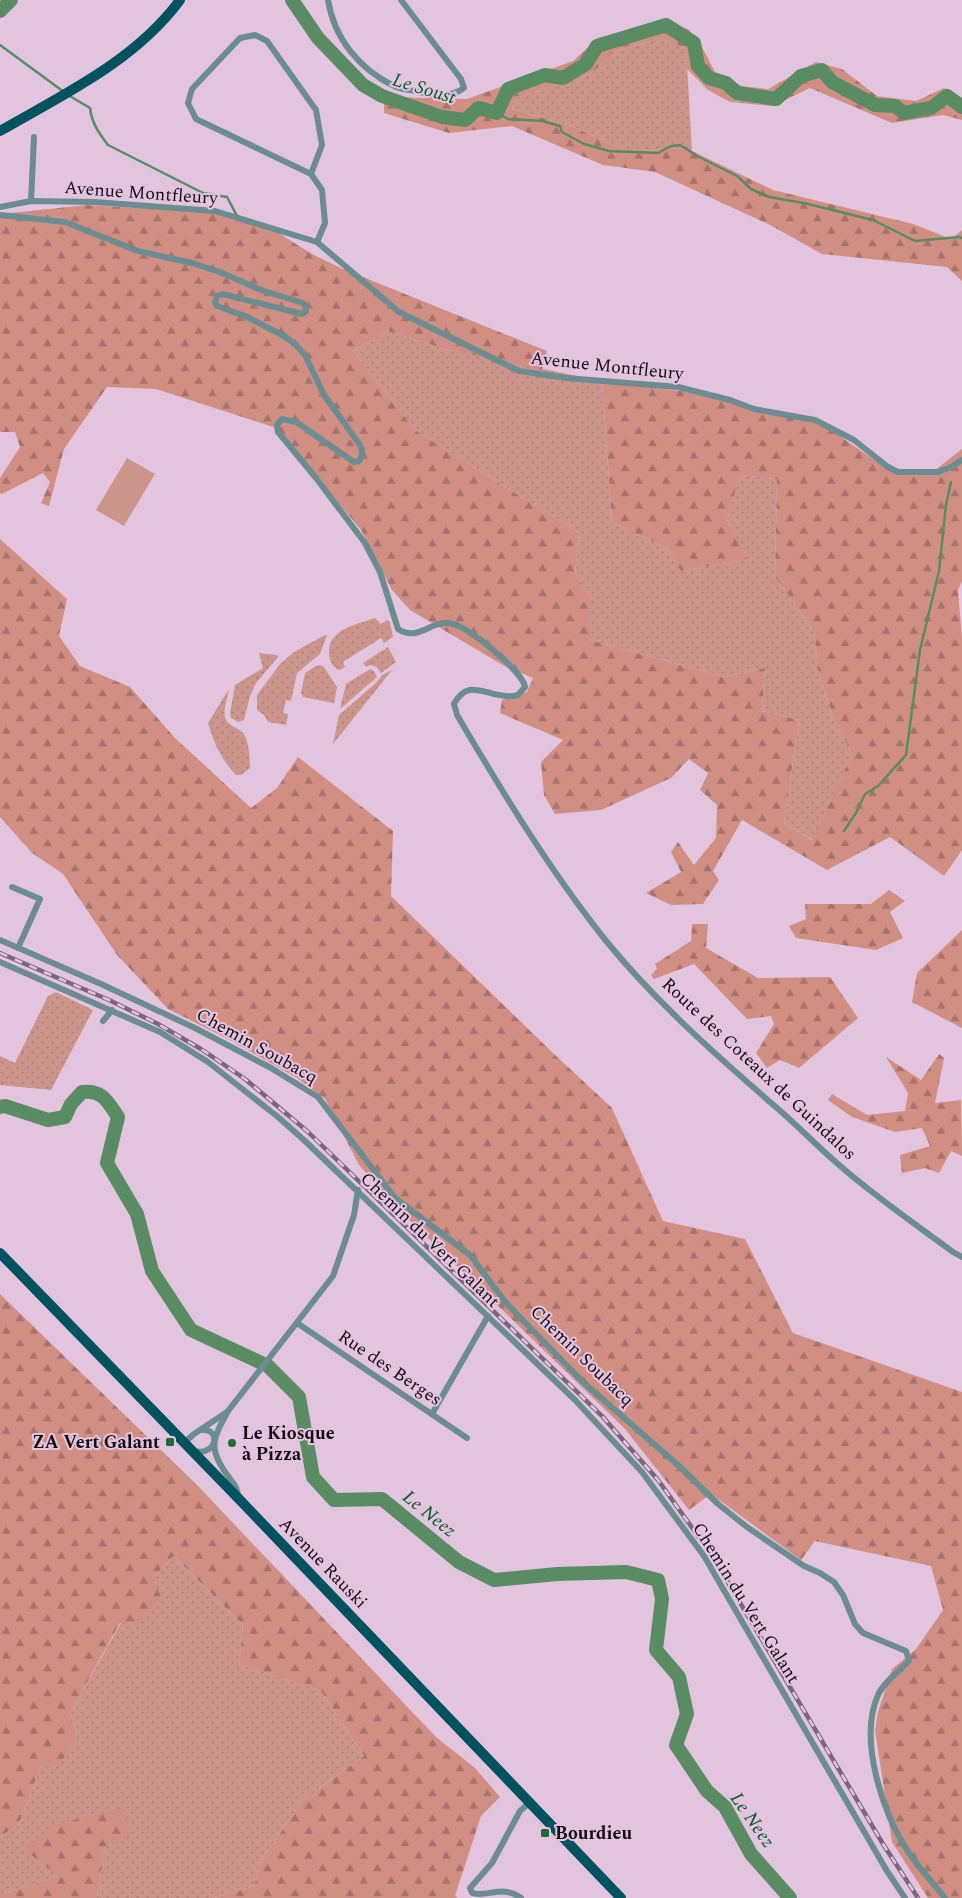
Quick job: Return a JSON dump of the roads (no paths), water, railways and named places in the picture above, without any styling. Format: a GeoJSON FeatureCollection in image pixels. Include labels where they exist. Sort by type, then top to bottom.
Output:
{"type":"FeatureCollection","features":[{"type":"Feature","properties":{"kind":"main road"},"geometry":{"type":"LineString","coordinates":[[0,131],[108,68],[143,41],[180,0]]}},
{"type":"Feature","properties":{"kind":"main road","name":"Avenue Rauski"},"geometry":{"type":"LineString","coordinates":[[0,1253],[193,1451],[621,1898]]}},
{"type":"Feature","properties":{"kind":"street"},"geometry":{"type":"LineString","coordinates":[[328,0],[341,40],[365,68],[395,86],[434,96],[455,94],[464,88],[461,79],[401,0]]}},
{"type":"Feature","properties":{"kind":"street"},"geometry":{"type":"LineString","coordinates":[[311,174],[322,145],[316,110],[267,41],[255,35],[240,38],[192,90],[188,103],[196,119],[311,174],[322,190],[325,223],[317,242]]}},
{"type":"Feature","properties":{"kind":"street"},"geometry":{"type":"LineString","coordinates":[[31,201],[34,137]]}},
{"type":"Feature","properties":{"kind":"street","name":"Avenue Montfleury"},"geometry":{"type":"LineString","coordinates":[[0,207],[31,201],[95,202],[215,211],[317,242],[399,312],[519,371],[566,378],[678,387],[730,400],[754,409],[815,420],[854,440],[888,467],[898,472],[938,472],[962,460]]}},
{"type":"Feature","properties":{"kind":"street","name":"Route des Coteaux de Guindalos"},"geometry":{"type":"LineString","coordinates":[[0,215],[65,222],[138,252],[202,266],[260,290],[303,303],[306,311],[302,314],[222,294],[216,296],[215,302],[217,306],[246,316],[295,344],[305,355],[324,395],[336,414],[360,445],[362,456],[358,461],[354,462],[296,422],[282,419],[277,425],[278,432],[366,543],[380,572],[398,629],[405,633],[414,634],[439,623],[452,623],[463,627],[490,647],[524,682],[525,687],[518,696],[506,696],[475,689],[467,690],[459,695],[454,704],[457,715],[540,852],[608,942],[656,995],[726,1065],[780,1110],[838,1164],[952,1252],[962,1256]]}},
{"type":"Feature","properties":{"kind":"street"},"geometry":{"type":"LineString","coordinates":[[12,887],[40,899],[18,948]]}},
{"type":"Feature","properties":{"kind":"street","name":"Chemin Soubacq"},"geometry":{"type":"LineString","coordinates":[[0,940],[101,984],[197,1030],[271,1068],[318,1097],[395,1198],[470,1255],[506,1303],[584,1383],[678,1465],[718,1504],[747,1527],[804,1566],[834,1582],[843,1595],[855,1624],[863,1633],[906,1651],[909,1661],[879,1693],[872,1716],[870,1734],[878,1784],[892,1822],[909,1853],[945,1898]]}},
{"type":"Feature","properties":{"kind":"street","name":"Chemin du Vert Galant"},"geometry":{"type":"LineString","coordinates":[[0,962],[160,1032],[208,1062],[278,1117],[358,1190],[575,1400],[642,1472],[704,1556],[887,1871],[906,1898]]}},
{"type":"Feature","properties":{"kind":"street"},"geometry":{"type":"LineString","coordinates":[[103,1021],[112,1010]]}},
{"type":"Feature","properties":{"kind":"street"},"geometry":{"type":"LineString","coordinates":[[193,1451],[203,1452],[210,1450],[228,1411],[333,1276],[354,1214],[358,1190]]}},
{"type":"Feature","properties":{"kind":"street"},"geometry":{"type":"LineString","coordinates":[[432,1414],[488,1316]]}},
{"type":"Feature","properties":{"kind":"street","name":"Rue des Berges"},"geometry":{"type":"LineString","coordinates":[[297,1323],[467,1438]]}},
{"type":"Feature","properties":{"kind":"street"},"geometry":{"type":"LineString","coordinates":[[184,1442],[228,1411]]}},
{"type":"Feature","properties":{"kind":"street"},"geometry":{"type":"LineString","coordinates":[[200,1430],[212,1433],[215,1458],[238,1488],[238,1498]]}},
{"type":"Feature","properties":{"kind":"street"},"geometry":{"type":"LineString","coordinates":[[521,1898],[510,1892],[478,1896],[472,1893],[470,1888],[492,1863],[520,1811],[530,1802]]}},
{"type":"Feature","properties":{"kind":"waterway","name":"Le Soust"},"geometry":{"type":"LineString","coordinates":[[0,11],[11,0]]}},
{"type":"Feature","properties":{"kind":"waterway","name":"Le Soust"},"geometry":{"type":"LineString","coordinates":[[292,0],[318,38],[363,85],[382,96],[442,117],[465,120],[479,108],[497,113],[508,89],[545,75],[563,78],[586,64],[597,46],[666,25],[694,43],[698,66],[709,78],[726,83],[737,93],[776,99],[801,76],[822,70],[832,82],[875,105],[895,106],[904,113],[931,108],[947,96],[962,107]]}},
{"type":"Feature","properties":{"kind":"waterway"},"geometry":{"type":"LineString","coordinates":[[0,45],[64,92]]}},
{"type":"Feature","properties":{"kind":"waterway"},"geometry":{"type":"LineString","coordinates":[[68,95],[90,108],[94,124],[108,145],[203,193],[227,197],[237,216]]}},
{"type":"Feature","properties":{"kind":"waterway"},"geometry":{"type":"LineString","coordinates":[[497,113],[508,119],[542,121],[560,126],[562,132],[584,144],[609,151],[658,153],[671,146],[680,145],[737,176],[751,189],[769,197],[804,203],[873,220],[915,241],[962,238]]}},
{"type":"Feature","properties":{"kind":"waterway"},"geometry":{"type":"LineString","coordinates":[[844,831],[856,813],[865,794],[878,786],[906,755],[920,650],[939,571],[946,505],[951,482]]}},
{"type":"Feature","properties":{"kind":"waterway","name":"Le Neez"},"geometry":{"type":"LineString","coordinates":[[0,1107],[5,1106],[48,1120],[65,1117],[71,1104],[82,1092],[95,1093],[104,1098],[118,1117],[107,1163],[137,1214],[152,1271],[191,1330],[268,1366],[299,1397],[313,1477],[334,1500],[382,1499],[459,1562],[494,1580],[557,1574],[626,1572],[658,1580],[662,1599],[656,1650],[679,1677],[687,1714],[676,1745],[707,1791],[725,1807],[751,1854],[790,1898]]}},
{"type":"Feature","properties":{"kind":"railway"},"geometry":{"type":"LineString","coordinates":[[0,953],[109,1000],[158,1024],[201,1049],[245,1079],[307,1131],[602,1416],[658,1480],[713,1557],[883,1844],[918,1898]]}},
{"type":"Feature","properties":{"kind":"place","name":"ZA Vert Galant"},"geometry":{"type":"Point","coordinates":[170,1442]}},
{"type":"Feature","properties":{"kind":"place","name":"Le Kiosque à Pizza"},"geometry":{"type":"Point","coordinates":[232,1443]}},
{"type":"Feature","properties":{"kind":"place","name":"Bourdieu"},"geometry":{"type":"Point","coordinates":[545,1833]}}]}
